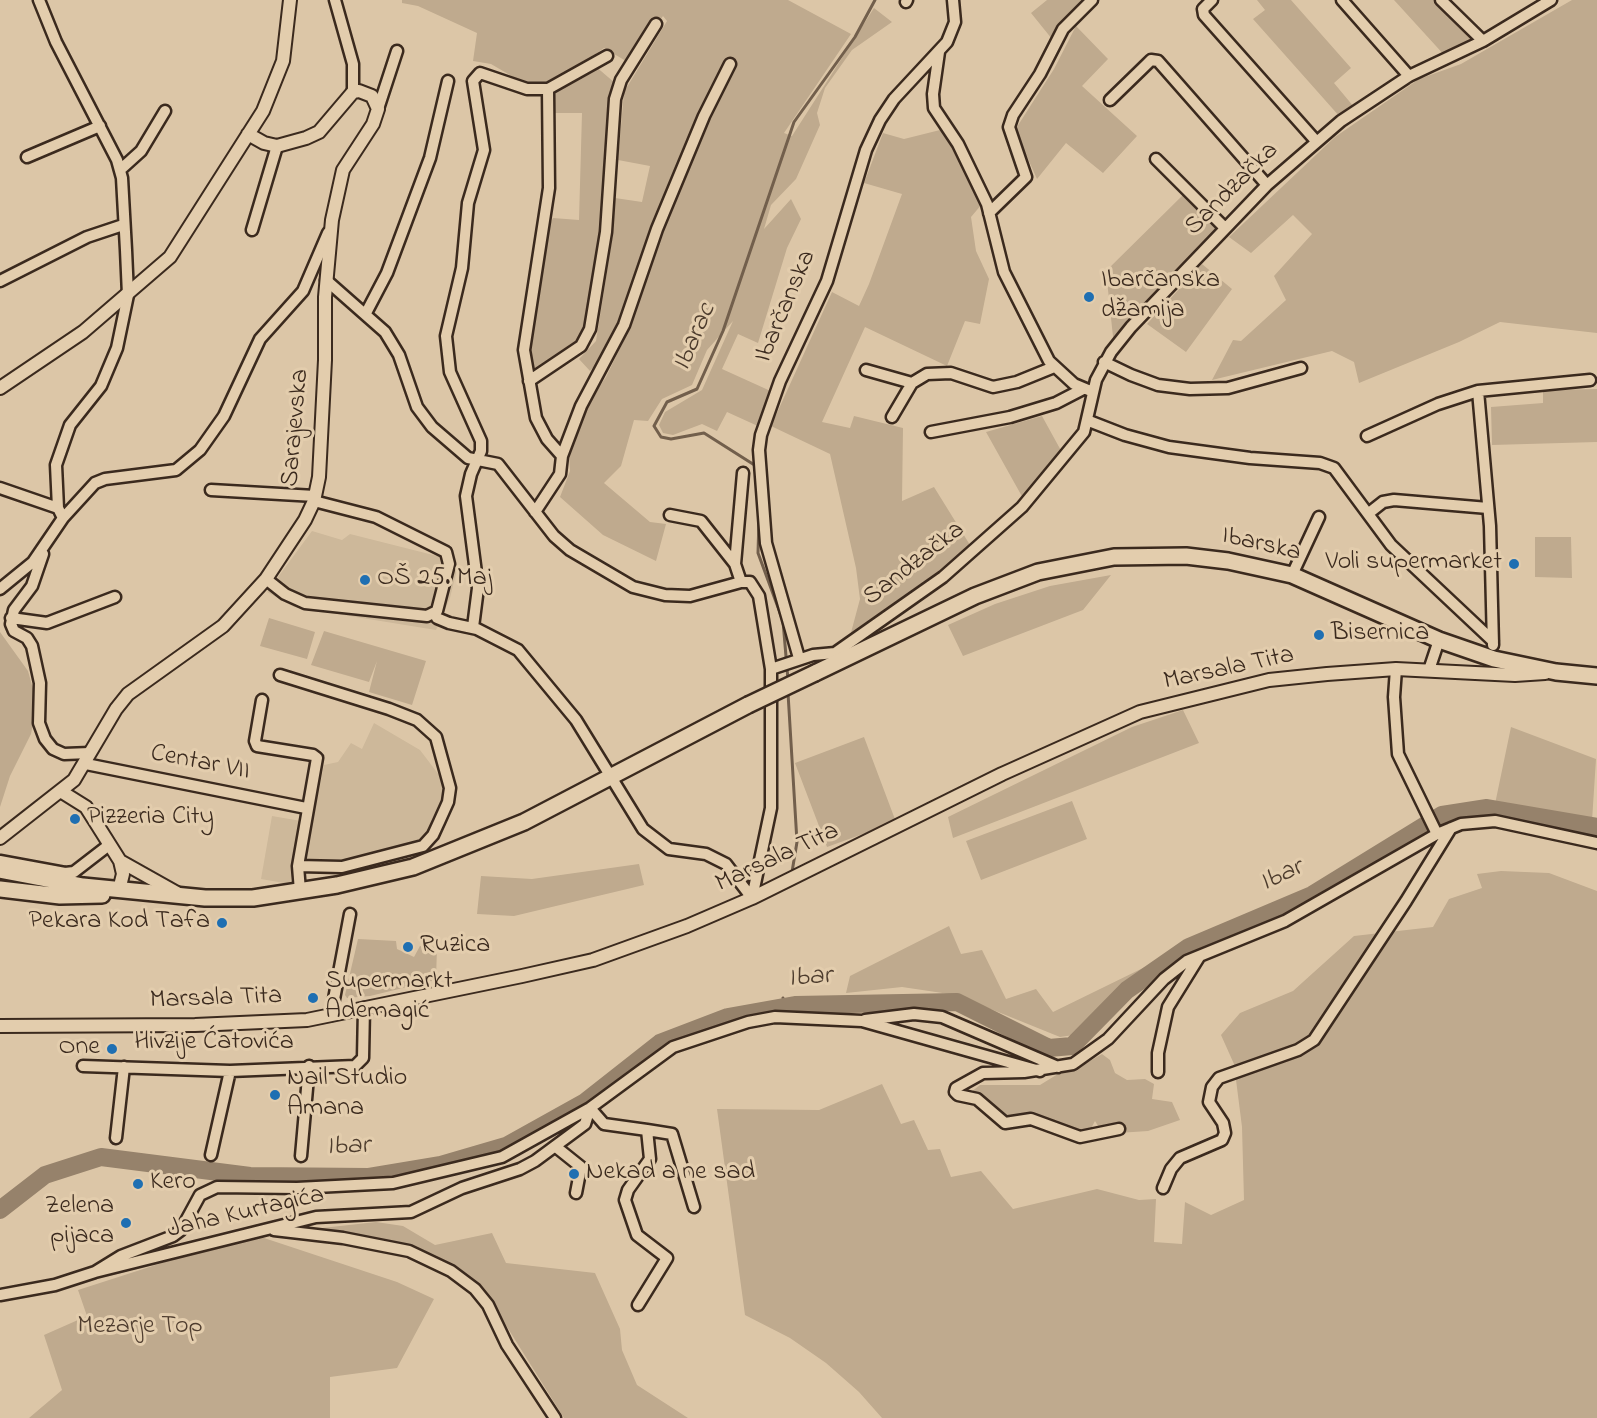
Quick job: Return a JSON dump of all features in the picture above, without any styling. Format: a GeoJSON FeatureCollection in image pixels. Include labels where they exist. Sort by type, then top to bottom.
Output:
{"type":"FeatureCollection","features":[{"type":"Feature","properties":{"kind":"main road","name":"Ibarska"},"geometry":{"type":"LineString","coordinates":[[119,890],[182,896],[245,898],[300,891],[413,867],[525,822],[748,705],[815,673],[837,657],[975,596],[1038,572],[1114,557],[1186,556],[1228,561],[1292,575],[1492,666],[1597,676]]}},
{"type":"Feature","properties":{"kind":"main road"},"geometry":{"type":"LineString","coordinates":[[2,864],[119,890]]}},
{"type":"Feature","properties":{"kind":"main road"},"geometry":{"type":"LineString","coordinates":[[0,889],[92,897],[119,890]]}},
{"type":"Feature","properties":{"kind":"street"},"geometry":{"type":"LineString","coordinates":[[39,0],[56,42],[120,170],[128,295],[117,348],[101,386],[70,425],[63,440],[56,465],[60,513]]}},
{"type":"Feature","properties":{"kind":"street"},"geometry":{"type":"LineString","coordinates":[[0,388],[83,332],[170,257],[248,134],[277,79],[283,61],[290,0]]}},
{"type":"Feature","properties":{"kind":"street"},"geometry":{"type":"LineString","coordinates":[[335,0],[353,64],[353,92]]}},
{"type":"Feature","properties":{"kind":"street","name":"Ibarčanska"},"geometry":{"type":"LineString","coordinates":[[795,660],[766,543],[759,450],[760,435],[780,381],[827,281],[852,190],[880,120],[912,79],[939,52],[953,32],[955,9],[953,0]]}},
{"type":"Feature","properties":{"kind":"street"},"geometry":{"type":"LineString","coordinates":[[989,213],[1026,177],[1009,127],[1013,115],[1040,74],[1063,29],[1092,0]]}},
{"type":"Feature","properties":{"kind":"street"},"geometry":{"type":"LineString","coordinates":[[1212,0],[1203,9],[1204,15],[1316,141]]}},
{"type":"Feature","properties":{"kind":"street"},"geometry":{"type":"LineString","coordinates":[[1342,0],[1409,76]]}},
{"type":"Feature","properties":{"kind":"street"},"geometry":{"type":"LineString","coordinates":[[1441,0],[1483,41]]}},
{"type":"Feature","properties":{"kind":"street","name":"Sandzačka"},"geometry":{"type":"LineString","coordinates":[[837,657],[944,577],[1022,507],[1084,432],[1089,421],[1088,390],[1104,362],[1131,327],[1267,185],[1341,121],[1409,76],[1483,41],[1551,0]]}},
{"type":"Feature","properties":{"kind":"street"},"geometry":{"type":"LineString","coordinates":[[529,381],[581,346],[588,335],[606,232],[615,99],[621,80],[656,24]]}},
{"type":"Feature","properties":{"kind":"street"},"geometry":{"type":"LineString","coordinates":[[378,109],[397,51]]}},
{"type":"Feature","properties":{"kind":"street"},"geometry":{"type":"LineString","coordinates":[[939,52],[933,94],[934,108],[958,144],[989,213],[1004,272],[1034,336],[1054,368],[1088,390]]}},
{"type":"Feature","properties":{"kind":"street"},"geometry":{"type":"LineString","coordinates":[[473,627],[477,588],[466,496],[471,474],[478,461],[481,441],[450,372],[447,336],[462,268],[468,202],[484,150],[473,81],[480,73],[527,89],[548,89],[608,56]]}},
{"type":"Feature","properties":{"kind":"street"},"geometry":{"type":"LineString","coordinates":[[1110,100],[1147,63],[1151,60],[1158,61],[1267,185]]}},
{"type":"Feature","properties":{"kind":"street"},"geometry":{"type":"LineString","coordinates":[[534,512],[560,474],[562,456],[581,406],[624,325],[662,219],[704,116],[730,64]]}},
{"type":"Feature","properties":{"kind":"street"},"geometry":{"type":"LineString","coordinates":[[366,313],[387,273],[430,158],[448,81]]}},
{"type":"Feature","properties":{"kind":"street"},"geometry":{"type":"LineString","coordinates":[[548,89],[549,188],[524,350],[536,418],[547,439],[562,456]]}},
{"type":"Feature","properties":{"kind":"street"},"geometry":{"type":"LineString","coordinates":[[248,134],[277,147],[319,132],[353,92],[359,91],[372,96],[378,109]]}},
{"type":"Feature","properties":{"kind":"street","name":"Sarajevska"},"geometry":{"type":"LineString","coordinates":[[0,838],[62,792],[88,758],[128,694],[141,682],[204,642],[223,626],[266,579],[305,520],[314,499],[319,477],[326,280],[332,220],[343,170],[373,123],[378,109]]}},
{"type":"Feature","properties":{"kind":"street"},"geometry":{"type":"LineString","coordinates":[[120,170],[141,151],[165,111]]}},
{"type":"Feature","properties":{"kind":"street"},"geometry":{"type":"LineString","coordinates":[[27,157],[100,126]]}},
{"type":"Feature","properties":{"kind":"street"},"geometry":{"type":"LineString","coordinates":[[252,230],[277,147]]}},
{"type":"Feature","properties":{"kind":"street"},"geometry":{"type":"LineString","coordinates":[[1156,159],[1225,228]]}},
{"type":"Feature","properties":{"kind":"street"},"geometry":{"type":"LineString","coordinates":[[115,597],[47,623],[10,618],[32,586],[60,513],[95,483],[105,478],[176,470],[200,450],[224,416],[260,339],[303,291],[332,220]]}},
{"type":"Feature","properties":{"kind":"street"},"geometry":{"type":"LineString","coordinates":[[0,281],[87,237],[123,225]]}},
{"type":"Feature","properties":{"kind":"street"},"geometry":{"type":"LineString","coordinates":[[326,280],[385,332],[399,355],[417,407],[432,427],[468,458],[498,464],[554,536],[570,550],[633,587],[664,595],[690,596],[741,582],[750,582],[759,596],[775,668],[771,808],[752,898]]}},
{"type":"Feature","properties":{"kind":"street"},"geometry":{"type":"LineString","coordinates":[[1104,362],[1158,385],[1190,389],[1228,388],[1301,368]]}},
{"type":"Feature","properties":{"kind":"street"},"geometry":{"type":"LineString","coordinates":[[892,417],[912,383],[927,374],[941,372],[962,375],[984,385],[1005,386],[1054,368]]}},
{"type":"Feature","properties":{"kind":"street"},"geometry":{"type":"LineString","coordinates":[[866,370],[912,383]]}},
{"type":"Feature","properties":{"kind":"street"},"geometry":{"type":"LineString","coordinates":[[1367,436],[1438,404],[1478,391],[1590,380]]}},
{"type":"Feature","properties":{"kind":"street"},"geometry":{"type":"LineString","coordinates":[[931,432],[1010,417],[1056,403],[1088,390]]}},
{"type":"Feature","properties":{"kind":"street"},"geometry":{"type":"LineString","coordinates":[[1478,391],[1488,508],[1492,666]]}},
{"type":"Feature","properties":{"kind":"street"},"geometry":{"type":"LineString","coordinates":[[1089,421],[1144,441],[1186,450],[1328,464],[1341,472],[1399,553],[1493,641]]}},
{"type":"Feature","properties":{"kind":"street"},"geometry":{"type":"LineString","coordinates":[[735,564],[743,473]]}},
{"type":"Feature","properties":{"kind":"street"},"geometry":{"type":"LineString","coordinates":[[0,488],[60,513]]}},
{"type":"Feature","properties":{"kind":"street"},"geometry":{"type":"LineString","coordinates":[[211,490],[314,499],[376,517],[446,552],[449,564],[435,614]]}},
{"type":"Feature","properties":{"kind":"street"},"geometry":{"type":"LineString","coordinates":[[1369,513],[1383,502],[1394,500],[1488,508]]}},
{"type":"Feature","properties":{"kind":"street"},"geometry":{"type":"LineString","coordinates":[[669,515],[701,521],[735,564],[741,582]]}},
{"type":"Feature","properties":{"kind":"street"},"geometry":{"type":"LineString","coordinates":[[1292,575],[1319,518]]}},
{"type":"Feature","properties":{"kind":"street"},"geometry":{"type":"LineString","coordinates":[[0,590],[25,571],[49,539]]}},
{"type":"Feature","properties":{"kind":"street"},"geometry":{"type":"LineString","coordinates":[[266,579],[285,594],[304,603],[416,615],[435,614]]}},
{"type":"Feature","properties":{"kind":"street"},"geometry":{"type":"LineString","coordinates":[[435,614],[437,618],[449,623],[473,627],[518,650],[576,720],[643,829],[658,843],[679,852],[706,854],[726,864],[752,898]]}},
{"type":"Feature","properties":{"kind":"street","name":"Centar VII"},"geometry":{"type":"LineString","coordinates":[[10,618],[14,630],[27,638],[32,646],[40,683],[39,723],[45,739],[53,749],[64,754],[306,808]]}},
{"type":"Feature","properties":{"kind":"street"},"geometry":{"type":"LineString","coordinates":[[1429,670],[1438,640]]}},
{"type":"Feature","properties":{"kind":"street"},"geometry":{"type":"LineString","coordinates":[[775,668],[795,660],[837,657]]}},
{"type":"Feature","properties":{"kind":"street","name":"Marsala Tita"},"geometry":{"type":"LineString","coordinates":[[0,1026],[195,1025],[307,1020],[593,960],[687,926],[752,898],[1002,774],[1140,712],[1269,680],[1396,669],[1429,670],[1492,666]]}},
{"type":"Feature","properties":{"kind":"street"},"geometry":{"type":"LineString","coordinates":[[1396,669],[1394,697],[1398,754],[1435,830]]}},
{"type":"Feature","properties":{"kind":"street"},"geometry":{"type":"LineString","coordinates":[[280,675],[417,720],[436,737],[450,788],[448,802],[433,835],[423,846],[342,867],[298,866]]}},
{"type":"Feature","properties":{"kind":"street"},"geometry":{"type":"LineString","coordinates":[[262,700],[255,741],[257,746],[313,755],[317,758],[306,808],[298,866],[300,891]]}},
{"type":"Feature","properties":{"kind":"street"},"geometry":{"type":"LineString","coordinates":[[62,792],[86,807],[120,861],[123,874],[119,890]]}},
{"type":"Feature","properties":{"kind":"street"},"geometry":{"type":"LineString","coordinates":[[1119,1129],[1080,1137],[1031,1119],[1005,1123],[977,1099],[958,1095],[955,1092],[958,1084],[983,1073],[1040,1071],[1073,1064],[1096,1050],[1119,1029],[1164,979],[1187,961],[1285,921],[1435,830],[1451,828],[1472,821],[1495,821],[1597,843]]}},
{"type":"Feature","properties":{"kind":"street"},"geometry":{"type":"LineString","coordinates":[[1163,1188],[1171,1169],[1180,1158],[1222,1140],[1225,1133],[1223,1124],[1209,1102],[1212,1087],[1219,1078],[1298,1050],[1314,1040],[1407,901],[1451,828]]}},
{"type":"Feature","properties":{"kind":"street"},"geometry":{"type":"LineString","coordinates":[[2,864],[65,873],[74,872],[109,845]]}},
{"type":"Feature","properties":{"kind":"street"},"geometry":{"type":"LineString","coordinates":[[120,861],[182,896]]}},
{"type":"Feature","properties":{"kind":"street"},"geometry":{"type":"LineString","coordinates":[[332,1015],[350,914]]}},
{"type":"Feature","properties":{"kind":"street"},"geometry":{"type":"LineString","coordinates":[[1158,1072],[1158,1053],[1168,1006],[1201,954]]}},
{"type":"Feature","properties":{"kind":"street","name":"Hivzije Ćatovića"},"geometry":{"type":"LineString","coordinates":[[83,1066],[230,1071],[309,1066],[355,1066],[362,1061],[364,1008]]}},
{"type":"Feature","properties":{"kind":"street","name":"Jaha Kurtagića"},"geometry":{"type":"LineString","coordinates":[[95,1272],[122,1256],[173,1236],[181,1230],[200,1195],[217,1187],[339,1187],[393,1183],[502,1157],[590,1108],[673,1047],[711,1032],[748,1022],[775,1017],[862,1021],[914,1014],[942,1017],[1058,1067]]}},
{"type":"Feature","properties":{"kind":"street","name":"Jaha Kurtagića"},"geometry":{"type":"LineString","coordinates":[[862,1021],[1040,1071]]}},
{"type":"Feature","properties":{"kind":"street"},"geometry":{"type":"LineString","coordinates":[[301,1156],[309,1066]]}},
{"type":"Feature","properties":{"kind":"street"},"geometry":{"type":"LineString","coordinates":[[116,1138],[124,1067]]}},
{"type":"Feature","properties":{"kind":"street"},"geometry":{"type":"LineString","coordinates":[[212,1155],[230,1071]]}},
{"type":"Feature","properties":{"kind":"street"},"geometry":{"type":"LineString","coordinates":[[590,1108],[600,1120],[609,1126],[672,1134],[694,1207]]}},
{"type":"Feature","properties":{"kind":"street","name":"Jaha Kurtagića"},"geometry":{"type":"LineString","coordinates":[[0,1295],[55,1285],[95,1272],[316,1217],[411,1212],[462,1188],[520,1169],[556,1147],[585,1124],[590,1108]]}},
{"type":"Feature","properties":{"kind":"street"},"geometry":{"type":"LineString","coordinates":[[638,1305],[667,1258],[636,1234],[625,1200],[628,1190],[651,1159],[646,1130]]}},
{"type":"Feature","properties":{"kind":"street"},"geometry":{"type":"LineString","coordinates":[[556,1147],[581,1167],[576,1193]]}},
{"type":"Feature","properties":{"kind":"street"},"geometry":{"type":"LineString","coordinates":[[266,1229],[343,1238],[409,1251],[451,1271],[475,1289],[488,1305],[507,1345],[555,1418]]}},
{"type":"Feature","properties":{"kind":"shaded area","name":"OŠ 25. Maj"},"geometry":{"type":"Polygon","coordinates":[[[312,531],[342,540],[350,534],[449,559],[457,569],[450,598],[436,630],[294,607],[267,592],[312,531]]]}},
{"type":"Feature","properties":{"kind":"shaded area"},"geometry":{"type":"Polygon","coordinates":[[[374,723],[420,750],[439,775],[447,801],[426,848],[336,872],[305,858],[324,765],[338,762],[351,743],[362,749],[374,723]]]}},
{"type":"Feature","properties":{"kind":"shaded area"},"geometry":{"type":"Polygon","coordinates":[[[272,816],[301,821],[290,884],[261,879],[272,816]]]}},
{"type":"Feature","properties":{"kind":"green space"},"geometry":{"type":"Polygon","coordinates":[[[402,0],[788,0],[851,34],[784,133],[792,136],[874,8],[892,22],[852,50],[825,88],[817,113],[820,125],[796,179],[771,205],[764,229],[791,199],[801,219],[787,248],[758,343],[738,334],[722,369],[775,393],[760,427],[727,412],[717,431],[702,424],[673,435],[663,433],[659,425],[665,412],[702,390],[733,321],[707,350],[692,385],[662,399],[648,421],[634,420],[621,466],[604,483],[650,522],[666,524],[656,561],[603,535],[560,497],[570,471],[569,454],[585,408],[606,377],[624,340],[657,245],[730,59],[615,343],[590,371],[579,359],[596,341],[613,234],[615,198],[642,202],[650,166],[618,160],[624,92],[667,21],[663,16],[631,64],[604,48],[548,88],[527,85],[491,64],[473,61],[477,33],[418,6],[402,3],[402,0]]]}},
{"type":"Feature","properties":{"kind":"green space"},"geometry":{"type":"Polygon","coordinates":[[[1047,0],[1091,0],[1052,39],[1031,13],[1047,0]]]}},
{"type":"Feature","properties":{"kind":"green space"},"geometry":{"type":"Polygon","coordinates":[[[1257,0],[1291,0],[1351,68],[1334,83],[1354,107],[1340,117],[1253,19],[1265,10],[1257,0]]]}},
{"type":"Feature","properties":{"kind":"green space"},"geometry":{"type":"Polygon","coordinates":[[[1394,0],[1433,0],[1476,42],[1446,57],[1394,0]]]}},
{"type":"Feature","properties":{"kind":"green space"},"geometry":{"type":"Polygon","coordinates":[[[1572,0],[1597,0],[1597,333],[1500,322],[1459,342],[1359,383],[1354,362],[1332,351],[1212,380],[1233,340],[1241,341],[1286,300],[1274,276],[1312,234],[1293,215],[1251,253],[1229,237],[1335,137],[1419,79],[1461,64],[1572,0]]]}},
{"type":"Feature","properties":{"kind":"green space"},"geometry":{"type":"Polygon","coordinates":[[[1076,26],[1108,59],[1082,86],[1137,136],[1103,173],[1066,143],[1037,179],[1015,130],[1054,69],[1076,26]]]}},
{"type":"Feature","properties":{"kind":"green space"},"geometry":{"type":"Polygon","coordinates":[[[594,65],[615,83],[602,233],[589,313],[580,343],[552,364],[534,370],[528,366],[527,353],[548,228],[553,218],[579,220],[582,113],[550,113],[549,95],[594,65]]]}},
{"type":"Feature","properties":{"kind":"green space"},"geometry":{"type":"Polygon","coordinates":[[[940,130],[960,150],[982,204],[971,217],[976,251],[989,279],[980,324],[965,321],[947,366],[865,327],[822,422],[850,428],[854,416],[903,428],[902,501],[934,487],[970,545],[922,586],[849,640],[860,599],[856,568],[830,454],[771,426],[832,292],[859,306],[869,284],[902,194],[864,183],[883,133],[904,139],[940,130]]]}},
{"type":"Feature","properties":{"kind":"green space"},"geometry":{"type":"Polygon","coordinates":[[[1184,194],[1221,233],[1114,346],[1106,271],[1184,194]]]}},
{"type":"Feature","properties":{"kind":"green space"},"geometry":{"type":"Polygon","coordinates":[[[1202,264],[1232,289],[1186,352],[1147,324],[1202,264]]]}},
{"type":"Feature","properties":{"kind":"green space"},"geometry":{"type":"Polygon","coordinates":[[[1597,389],[1597,442],[1492,445],[1491,407],[1543,403],[1543,390],[1597,389]]]}},
{"type":"Feature","properties":{"kind":"green space"},"geometry":{"type":"Polygon","coordinates":[[[1042,416],[1064,456],[1024,500],[986,432],[1042,416]]]}},
{"type":"Feature","properties":{"kind":"green space"},"geometry":{"type":"Polygon","coordinates":[[[1535,537],[1571,537],[1572,578],[1535,577],[1535,537]]]}},
{"type":"Feature","properties":{"kind":"green space"},"geometry":{"type":"Polygon","coordinates":[[[1111,575],[1083,610],[963,656],[948,625],[995,604],[1050,586],[1111,575]]]}},
{"type":"Feature","properties":{"kind":"green space"},"geometry":{"type":"Polygon","coordinates":[[[269,618],[315,632],[307,659],[260,646],[269,618]]]}},
{"type":"Feature","properties":{"kind":"green space"},"geometry":{"type":"Polygon","coordinates":[[[324,631],[426,661],[412,705],[369,692],[377,661],[369,682],[311,665],[324,631]]]}},
{"type":"Feature","properties":{"kind":"green space"},"geometry":{"type":"Polygon","coordinates":[[[0,632],[28,671],[37,703],[31,734],[10,776],[0,807],[0,632]]]}},
{"type":"Feature","properties":{"kind":"green space"},"geometry":{"type":"Polygon","coordinates":[[[1183,710],[1199,743],[953,838],[948,817],[1132,727],[1183,710]]]}},
{"type":"Feature","properties":{"kind":"green space"},"geometry":{"type":"Polygon","coordinates":[[[1511,727],[1596,759],[1592,821],[1495,804],[1511,727]]]}},
{"type":"Feature","properties":{"kind":"green space"},"geometry":{"type":"Polygon","coordinates":[[[864,737],[896,822],[827,847],[795,763],[864,737]]]}},
{"type":"Feature","properties":{"kind":"green space"},"geometry":{"type":"Polygon","coordinates":[[[1072,801],[1087,839],[981,880],[966,841],[1072,801]]]}},
{"type":"Feature","properties":{"kind":"green space"},"geometry":{"type":"Polygon","coordinates":[[[639,864],[644,885],[514,916],[477,914],[481,876],[532,879],[639,864]]]}},
{"type":"Feature","properties":{"kind":"green space"},"geometry":{"type":"Polygon","coordinates":[[[1501,871],[1549,873],[1597,891],[1597,1418],[882,1418],[859,1392],[826,1363],[790,1338],[745,1315],[717,1109],[819,1110],[882,1084],[901,1124],[914,1120],[928,1150],[940,1149],[951,1177],[981,1171],[1013,1209],[1097,1189],[1139,1200],[1156,1199],[1154,1242],[1182,1244],[1185,1202],[1211,1215],[1244,1200],[1242,1127],[1234,1064],[1221,1035],[1240,1013],[1293,991],[1354,936],[1433,927],[1449,899],[1482,888],[1477,874],[1501,871]]]}},
{"type":"Feature","properties":{"kind":"green space"},"geometry":{"type":"Polygon","coordinates":[[[949,926],[961,954],[982,950],[1006,999],[1036,989],[1053,1012],[1145,967],[1074,1035],[1060,1037],[956,995],[902,987],[846,993],[850,976],[949,926]]]}},
{"type":"Feature","properties":{"kind":"green space"},"geometry":{"type":"Polygon","coordinates":[[[358,939],[396,941],[397,949],[414,957],[420,946],[437,947],[436,980],[370,996],[347,998],[345,995],[358,939]]]}},
{"type":"Feature","properties":{"kind":"green space"},"geometry":{"type":"Polygon","coordinates":[[[1102,1054],[1110,1060],[1115,1073],[1127,1080],[1145,1079],[1154,1084],[1152,1099],[1172,1102],[1180,1120],[1148,1131],[1103,1134],[1095,1121],[1088,1134],[1065,1131],[1056,1120],[1005,1121],[966,1096],[980,1085],[1040,1085],[1066,1069],[1083,1065],[1102,1054]]]}},
{"type":"Feature","properties":{"kind":"green space"},"geometry":{"type":"Polygon","coordinates":[[[376,1222],[403,1226],[435,1245],[492,1233],[506,1263],[595,1273],[620,1329],[622,1350],[637,1385],[688,1418],[564,1418],[492,1303],[422,1259],[392,1251],[294,1236],[313,1229],[376,1222]]]}},
{"type":"Feature","properties":{"kind":"green space","name":"Mezarje Top"},"geometry":{"type":"Polygon","coordinates":[[[252,1234],[397,1282],[434,1299],[397,1368],[330,1377],[330,1418],[29,1418],[62,1390],[44,1335],[87,1316],[78,1290],[252,1234]]]}},
{"type":"Feature","properties":{"kind":"waterway","name":"Ibarac"},"geometry":{"type":"LineString","coordinates":[[756,466],[704,433],[671,439],[661,437],[654,426],[667,402],[697,389],[723,331],[794,122],[855,37],[875,0]]}},
{"type":"Feature","properties":{"kind":"waterway","name":"Ibarac"},"geometry":{"type":"LineString","coordinates":[[759,518],[758,553],[783,621],[788,680]]}},
{"type":"Feature","properties":{"kind":"waterway","name":"Ibarac"},"geometry":{"type":"LineString","coordinates":[[788,693],[797,842],[792,872]]}},
{"type":"Feature","properties":{"kind":"waterway","name":"Ibar"},"geometry":{"type":"LineString","coordinates":[[0,1210],[45,1175],[101,1157],[250,1176],[369,1177],[441,1165],[506,1146],[585,1102],[660,1043],[728,1017],[795,1005],[957,1002],[1049,1048],[1072,1046],[1127,990],[1189,947],[1312,895],[1442,815],[1487,808],[1597,827]]}},
{"type":"Feature","properties":{"kind":"waterway","name":"Ibarac"},"geometry":{"type":"LineString","coordinates":[[783,998],[785,1007]]}},
{"type":"Feature","properties":{"kind":"place","name":"Ibarčanska džamija"},"geometry":{"type":"Point","coordinates":[1089,297]}},
{"type":"Feature","properties":{"kind":"place","name":"Voli supermarket"},"geometry":{"type":"Point","coordinates":[1514,564]}},
{"type":"Feature","properties":{"kind":"place","name":"OŠ 25. Maj"},"geometry":{"type":"Point","coordinates":[365,580]}},
{"type":"Feature","properties":{"kind":"place","name":"Bisernica"},"geometry":{"type":"Point","coordinates":[1319,635]}},
{"type":"Feature","properties":{"kind":"place","name":"Pizzeria City"},"geometry":{"type":"Point","coordinates":[75,819]}},
{"type":"Feature","properties":{"kind":"place","name":"Pekara Kod Tafa"},"geometry":{"type":"Point","coordinates":[222,923]}},
{"type":"Feature","properties":{"kind":"place","name":"Ruzica"},"geometry":{"type":"Point","coordinates":[408,947]}},
{"type":"Feature","properties":{"kind":"place","name":"Supermarkt Ademagić"},"geometry":{"type":"Point","coordinates":[313,998]}},
{"type":"Feature","properties":{"kind":"place","name":"One"},"geometry":{"type":"Point","coordinates":[112,1049]}},
{"type":"Feature","properties":{"kind":"place","name":"Nail Studio Amana"},"geometry":{"type":"Point","coordinates":[275,1095]}},
{"type":"Feature","properties":{"kind":"place","name":"Nekad a ne sad"},"geometry":{"type":"Point","coordinates":[574,1174]}},
{"type":"Feature","properties":{"kind":"place","name":"Kero"},"geometry":{"type":"Point","coordinates":[138,1184]}},
{"type":"Feature","properties":{"kind":"place","name":"Zelena pijaca"},"geometry":{"type":"Point","coordinates":[126,1223]}}]}
